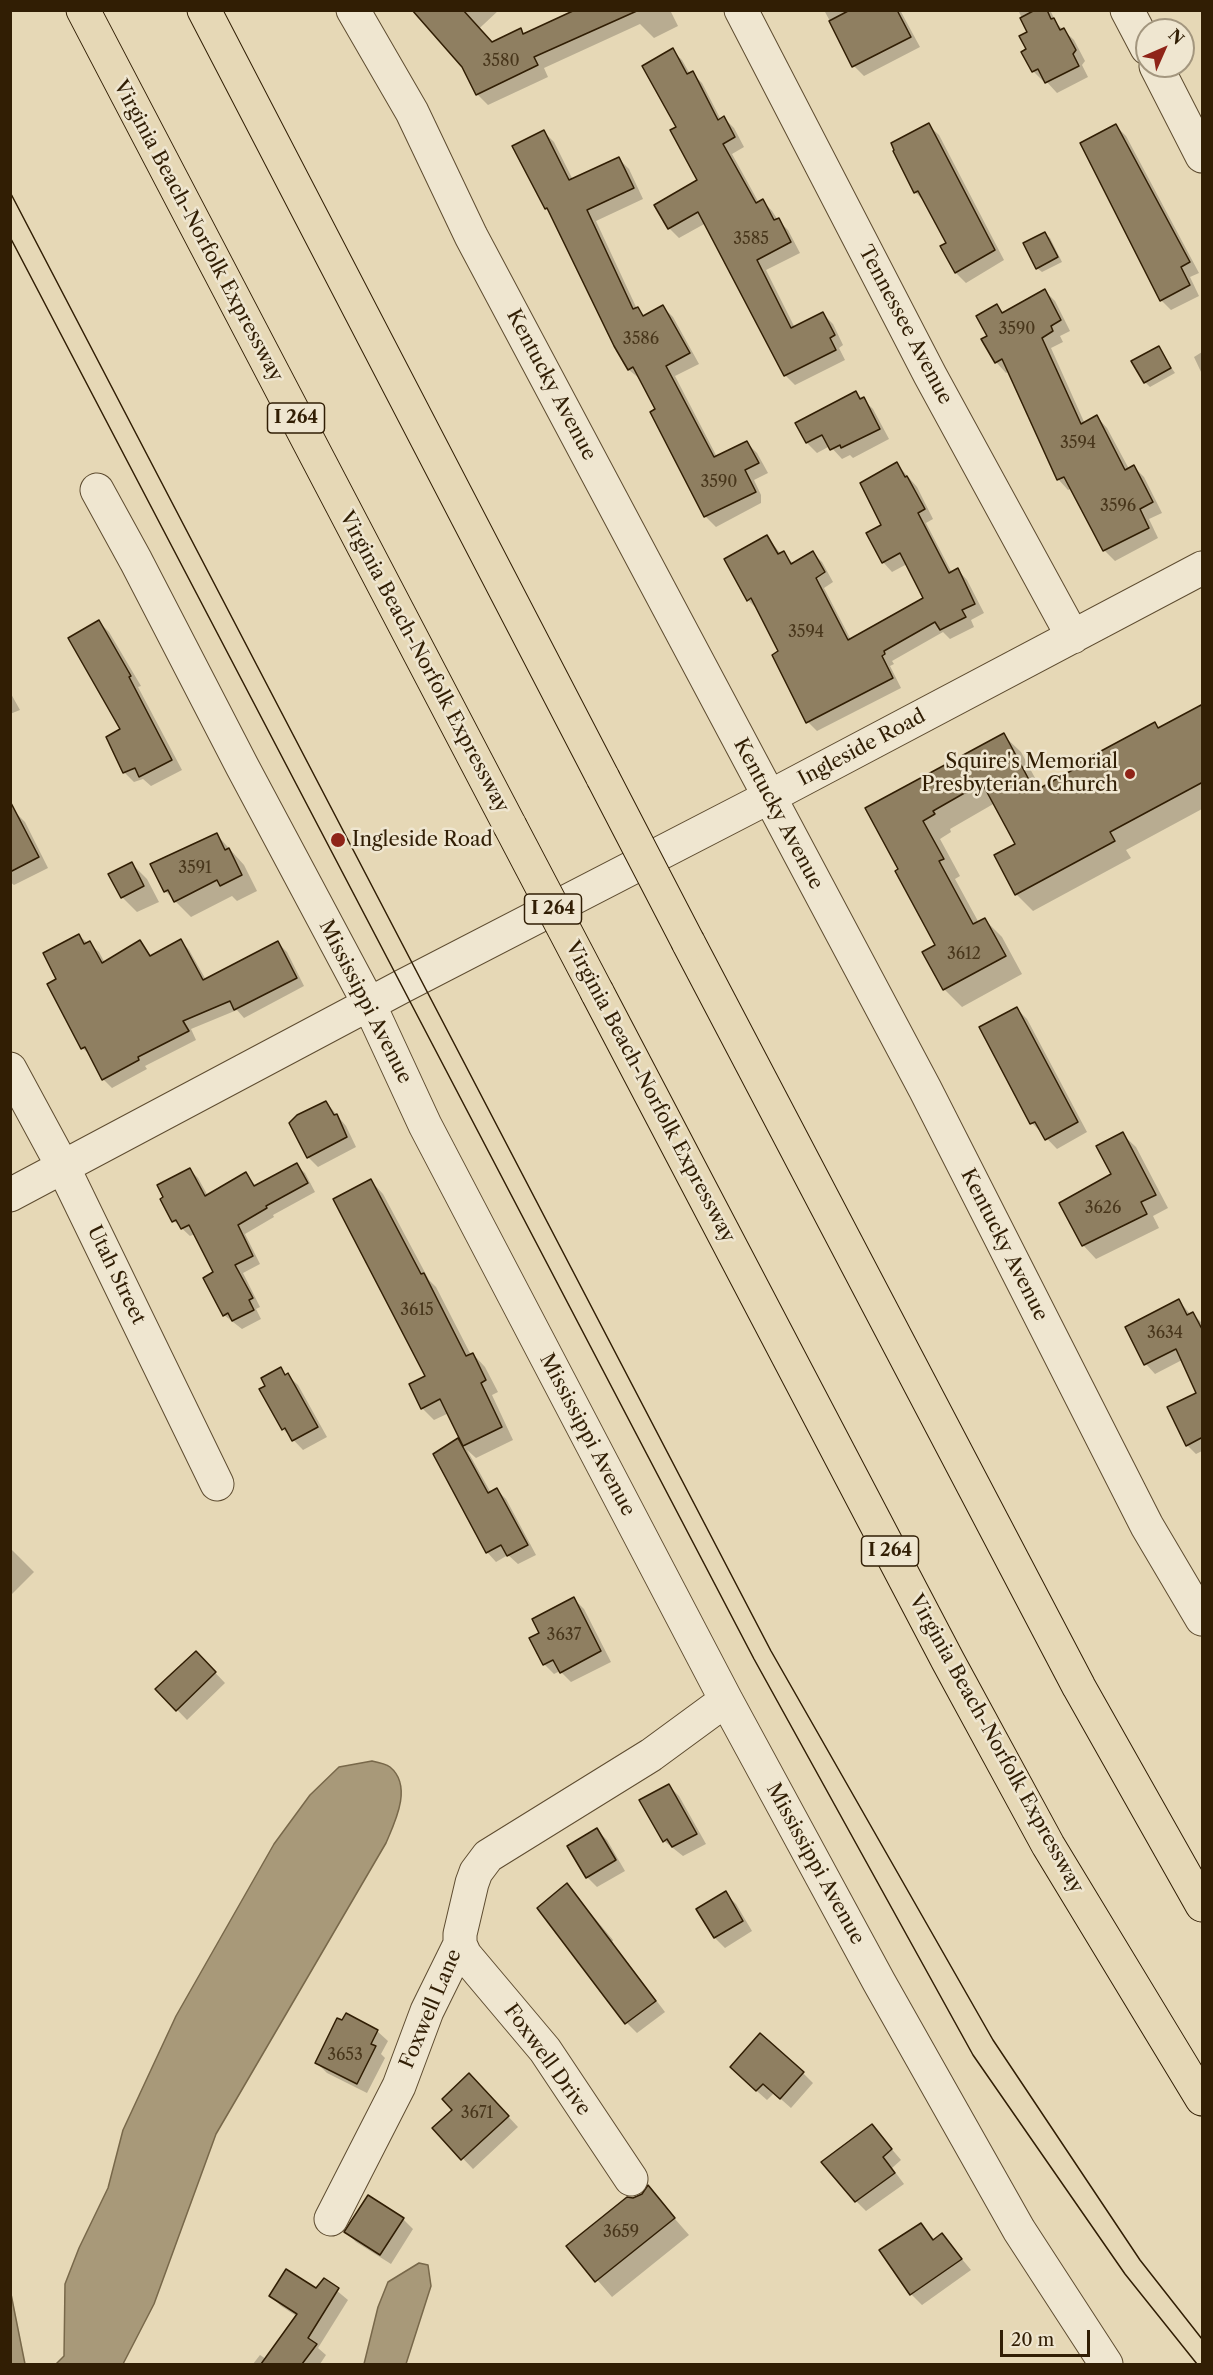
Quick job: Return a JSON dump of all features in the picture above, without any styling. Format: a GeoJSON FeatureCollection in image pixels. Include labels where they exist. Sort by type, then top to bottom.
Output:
{"type":"FeatureCollection","features":[{"type":"Feature","properties":{"kind":"highway","name":"Virginia Beach-Norfolk Expressway"},"geometry":{"type":"LineString","coordinates":[[83,10],[948,1660],[1043,1835],[1203,2099]]}},
{"type":"Feature","properties":{"kind":"highway"},"geometry":{"type":"LineString","coordinates":[[204,10],[688,942],[1079,1687],[1203,1905]]}},
{"type":"Feature","properties":{"kind":"street","name":"Kentucky Avenue"},"geometry":{"type":"LineString","coordinates":[[352,10],[412,112],[471,236],[925,1089],[1147,1526],[1203,1619]]}},
{"type":"Feature","properties":{"kind":"street","name":"Tennessee Avenue"},"geometry":{"type":"LineString","coordinates":[[741,10],[930,375],[1073,637]]}},
{"type":"Feature","properties":{"kind":"street"},"geometry":{"type":"LineString","coordinates":[[1128,10],[1135,24]]}},
{"type":"Feature","properties":{"kind":"street"},"geometry":{"type":"LineString","coordinates":[[1162,78],[1203,156]]}},
{"type":"Feature","properties":{"kind":"street","name":"Mississippi Avenue"},"geometry":{"type":"LineString","coordinates":[[97,490],[369,1004],[425,1125],[726,1700],[885,1992],[1019,2230],[1106,2364]]}},
{"type":"Feature","properties":{"kind":"street","name":"Ingleside Road"},"geometry":{"type":"LineString","coordinates":[[10,1195],[1203,567]]}},
{"type":"Feature","properties":{"kind":"street","name":"Utah Street"},"geometry":{"type":"LineString","coordinates":[[10,1069],[63,1167],[217,1484]]}},
{"type":"Feature","properties":{"kind":"street","name":"Foxwell Lane"},"geometry":{"type":"LineString","coordinates":[[331,2219],[399,2086],[427,2011],[460,1944],[460,1934],[472,1883],[476,1872],[488,1856],[651,1755],[726,1700]]}},
{"type":"Feature","properties":{"kind":"street","name":"Foxwell Drive"},"geometry":{"type":"LineString","coordinates":[[460,1944],[465,1955],[545,2050],[631,2179]]}},
{"type":"Feature","properties":{"kind":"shaded area"},"geometry":{"type":"Polygon","coordinates":[[[372,1761],[390,1767],[397,1775],[401,1794],[394,1825],[386,1843],[216,2134],[154,2304],[123,2364],[56,2364],[64,2356],[65,2284],[79,2248],[108,2188],[123,2130],[176,2016],[274,1844],[310,1795],[339,1767],[372,1761]]]}},
{"type":"Feature","properties":{"kind":"shaded area"},"geometry":{"type":"Polygon","coordinates":[[[419,2263],[428,2265],[431,2286],[406,2364],[364,2364],[378,2307],[388,2282],[419,2263]]]}},
{"type":"Feature","properties":{"kind":"shaded area"},"geometry":{"type":"Polygon","coordinates":[[[11,2294],[25,2364],[11,2364],[11,2294]]]}},
{"type":"Feature","properties":{"kind":"building"},"geometry":{"type":"Polygon","coordinates":[[[412,10],[463,10],[492,42],[521,28],[523,34],[575,10],[639,10],[534,57],[538,65],[476,95],[462,67],[412,10]]]}},
{"type":"Feature","properties":{"kind":"building"},"geometry":{"type":"Polygon","coordinates":[[[850,10],[897,10],[911,37],[852,67],[829,21],[850,10]]]}},
{"type":"Feature","properties":{"kind":"building"},"geometry":{"type":"Polygon","coordinates":[[[1035,10],[1047,10],[1060,30],[1064,28],[1076,50],[1073,54],[1079,66],[1045,83],[1038,69],[1032,72],[1021,52],[1026,49],[1019,36],[1027,32],[1020,18],[1035,10]]]}},
{"type":"Feature","properties":{"kind":"building"},"geometry":{"type":"Polygon","coordinates":[[[673,48],[687,74],[693,71],[718,120],[724,116],[735,137],[723,144],[756,203],[763,199],[774,220],[779,218],[791,242],[757,260],[791,328],[823,312],[835,335],[830,338],[836,350],[784,376],[698,212],[668,229],[654,205],[697,180],[670,130],[676,127],[642,66],[673,48]]]}},
{"type":"Feature","properties":{"kind":"building"},"geometry":{"type":"Polygon","coordinates":[[[929,123],[995,250],[955,273],[940,246],[946,243],[918,191],[914,193],[891,143],[929,123]]]}},
{"type":"Feature","properties":{"kind":"building"},"geometry":{"type":"Polygon","coordinates":[[[1116,124],[1190,262],[1181,267],[1190,285],[1160,301],[1080,143],[1116,124]]]}},
{"type":"Feature","properties":{"kind":"building"},"geometry":{"type":"Polygon","coordinates":[[[544,130],[569,180],[619,157],[634,188],[587,210],[633,309],[638,307],[643,316],[663,305],[690,353],[666,366],[714,457],[747,441],[759,463],[745,470],[756,492],[704,517],[650,412],[655,409],[633,367],[628,370],[614,346],[547,208],[545,209],[512,146],[544,130]]]}},
{"type":"Feature","properties":{"kind":"building"},"geometry":{"type":"Polygon","coordinates":[[[1045,232],[1058,257],[1036,269],[1023,243],[1045,232]]]}},
{"type":"Feature","properties":{"kind":"building"},"geometry":{"type":"Polygon","coordinates":[[[1045,289],[1061,320],[1051,326],[1053,331],[1042,338],[1081,424],[1097,415],[1125,470],[1134,465],[1153,502],[1140,509],[1149,528],[1103,551],[1064,477],[1057,480],[1002,359],[995,363],[981,339],[987,336],[976,316],[997,304],[1002,313],[1045,289]]]}},
{"type":"Feature","properties":{"kind":"building"},"geometry":{"type":"Polygon","coordinates":[[[1159,346],[1171,368],[1144,383],[1131,361],[1159,346]]]}},
{"type":"Feature","properties":{"kind":"building"},"geometry":{"type":"Polygon","coordinates":[[[856,391],[860,399],[864,397],[880,429],[841,448],[840,445],[830,450],[822,435],[806,443],[795,423],[856,391]]]}},
{"type":"Feature","properties":{"kind":"building"},"geometry":{"type":"Polygon","coordinates":[[[897,462],[925,509],[918,513],[949,573],[958,568],[975,604],[962,610],[966,617],[940,630],[935,622],[884,651],[885,654],[882,656],[893,678],[806,723],[772,655],[778,651],[751,598],[747,601],[724,559],[767,535],[778,554],[784,551],[791,564],[813,551],[825,572],[816,578],[848,640],[923,598],[900,553],[882,563],[866,533],[881,525],[860,483],[897,462]]]}},
{"type":"Feature","properties":{"kind":"building"},"geometry":{"type":"Polygon","coordinates":[[[99,620],[131,676],[129,677],[172,760],[139,777],[135,768],[123,773],[106,737],[120,729],[68,638],[99,620]]]}},
{"type":"Feature","properties":{"kind":"building"},"geometry":{"type":"Polygon","coordinates":[[[1203,704],[1203,782],[1110,832],[1115,841],[1015,895],[994,855],[1015,844],[982,783],[933,811],[935,814],[923,821],[944,859],[939,861],[973,924],[985,918],[1006,956],[943,990],[922,952],[935,945],[895,871],[898,869],[865,808],[1004,733],[1035,791],[1076,768],[1075,765],[1155,722],[1158,728],[1203,704]]]}},
{"type":"Feature","properties":{"kind":"building"},"geometry":{"type":"Polygon","coordinates":[[[10,801],[39,857],[10,872],[10,801]]]}},
{"type":"Feature","properties":{"kind":"building"},"geometry":{"type":"Polygon","coordinates":[[[217,833],[225,850],[229,848],[242,875],[220,886],[217,880],[174,902],[168,890],[164,892],[150,864],[217,833]]]}},
{"type":"Feature","properties":{"kind":"building"},"geometry":{"type":"Polygon","coordinates":[[[132,862],[144,886],[121,898],[108,874],[132,862]]]}},
{"type":"Feature","properties":{"kind":"building"},"geometry":{"type":"Polygon","coordinates":[[[79,934],[84,944],[90,941],[102,963],[140,940],[150,956],[181,939],[203,980],[278,941],[297,978],[234,1010],[230,1001],[183,1021],[189,1031],[138,1057],[139,1060],[102,1080],[85,1047],[81,1049],[47,984],[56,979],[43,953],[79,934]]]}},
{"type":"Feature","properties":{"kind":"building"},"geometry":{"type":"Polygon","coordinates":[[[1017,1007],[1078,1122],[1045,1140],[1035,1122],[1030,1124],[979,1027],[1017,1007]]]}},
{"type":"Feature","properties":{"kind":"building"},"geometry":{"type":"Polygon","coordinates":[[[326,1101],[334,1115],[337,1114],[347,1137],[307,1158],[289,1123],[297,1115],[326,1101]]]}},
{"type":"Feature","properties":{"kind":"building"},"geometry":{"type":"Polygon","coordinates":[[[1123,1132],[1156,1195],[1141,1202],[1147,1214],[1082,1246],[1059,1203],[1111,1174],[1096,1146],[1123,1132]]]}},
{"type":"Feature","properties":{"kind":"building"},"geometry":{"type":"Polygon","coordinates":[[[297,1163],[308,1183],[266,1206],[267,1208],[238,1225],[253,1256],[235,1265],[253,1298],[249,1300],[254,1310],[232,1321],[228,1313],[223,1316],[203,1278],[213,1272],[189,1225],[181,1229],[176,1220],[172,1222],[160,1199],[163,1197],[157,1185],[190,1168],[205,1196],[246,1172],[254,1186],[297,1163]]]}},
{"type":"Feature","properties":{"kind":"building"},"geometry":{"type":"Polygon","coordinates":[[[371,1179],[421,1274],[424,1273],[466,1356],[473,1353],[486,1380],[481,1383],[502,1427],[463,1446],[440,1399],[421,1409],[409,1384],[425,1376],[333,1199],[371,1179]]]}},
{"type":"Feature","properties":{"kind":"building"},"geometry":{"type":"Polygon","coordinates":[[[1179,1299],[1187,1315],[1193,1312],[1203,1331],[1203,1437],[1186,1446],[1167,1407],[1196,1393],[1176,1349],[1144,1365],[1125,1327],[1179,1299]]]}},
{"type":"Feature","properties":{"kind":"building"},"geometry":{"type":"Polygon","coordinates":[[[281,1367],[285,1375],[288,1373],[318,1427],[292,1441],[285,1428],[282,1430],[259,1389],[265,1386],[261,1378],[281,1367]]]}},
{"type":"Feature","properties":{"kind":"building"},"geometry":{"type":"Polygon","coordinates":[[[458,1438],[488,1493],[497,1488],[528,1545],[507,1556],[501,1545],[486,1553],[433,1454],[458,1438]]]}},
{"type":"Feature","properties":{"kind":"building"},"geometry":{"type":"Polygon","coordinates":[[[574,1597],[601,1651],[560,1673],[553,1660],[543,1665],[529,1638],[539,1633],[532,1619],[574,1597]]]}},
{"type":"Feature","properties":{"kind":"building"},"geometry":{"type":"Polygon","coordinates":[[[196,1651],[216,1672],[176,1711],[155,1689],[196,1651]]]}},
{"type":"Feature","properties":{"kind":"building"},"geometry":{"type":"Polygon","coordinates":[[[669,1784],[697,1834],[672,1847],[667,1839],[663,1842],[639,1800],[669,1784]]]}},
{"type":"Feature","properties":{"kind":"building"},"geometry":{"type":"Polygon","coordinates":[[[597,1828],[616,1860],[586,1878],[567,1846],[597,1828]]]}},
{"type":"Feature","properties":{"kind":"building"},"geometry":{"type":"Polygon","coordinates":[[[567,1883],[656,2001],[625,2024],[537,1908],[567,1883]]]}},
{"type":"Feature","properties":{"kind":"building"},"geometry":{"type":"Polygon","coordinates":[[[726,1891],[743,1921],[714,1938],[696,1909],[726,1891]]]}},
{"type":"Feature","properties":{"kind":"building"},"geometry":{"type":"Polygon","coordinates":[[[346,2013],[378,2030],[371,2044],[376,2046],[357,2084],[315,2063],[337,2018],[342,2020],[346,2013]]]}},
{"type":"Feature","properties":{"kind":"building"},"geometry":{"type":"Polygon","coordinates":[[[760,2033],[804,2072],[780,2099],[763,2084],[756,2091],[730,2067],[760,2033]]]}},
{"type":"Feature","properties":{"kind":"building"},"geometry":{"type":"Polygon","coordinates":[[[469,2073],[509,2116],[461,2160],[432,2128],[452,2110],[442,2099],[469,2073]]]}},
{"type":"Feature","properties":{"kind":"building"},"geometry":{"type":"Polygon","coordinates":[[[872,2124],[892,2149],[883,2157],[895,2173],[855,2202],[821,2162],[872,2124]]]}},
{"type":"Feature","properties":{"kind":"building"},"geometry":{"type":"Polygon","coordinates":[[[648,2185],[675,2218],[595,2282],[566,2246],[627,2197],[633,2198],[642,2194],[648,2185]]]}},
{"type":"Feature","properties":{"kind":"building"},"geometry":{"type":"Polygon","coordinates":[[[368,2195],[404,2218],[380,2255],[344,2232],[368,2195]]]}},
{"type":"Feature","properties":{"kind":"building"},"geometry":{"type":"Polygon","coordinates":[[[921,2223],[933,2240],[942,2233],[962,2259],[910,2295],[879,2250],[921,2223]]]}},
{"type":"Feature","properties":{"kind":"building"},"geometry":{"type":"Polygon","coordinates":[[[286,2269],[316,2288],[324,2278],[339,2288],[308,2338],[317,2344],[302,2364],[261,2364],[297,2314],[269,2296],[286,2269]]]}},
{"type":"Feature","properties":{"kind":"tram line"},"geometry":{"type":"LineString","coordinates":[[10,192],[771,1651],[993,2040],[1140,2260],[1202,2339]]}},
{"type":"Feature","properties":{"kind":"tram line"},"geometry":{"type":"LineString","coordinates":[[10,237],[754,1659],[973,2055],[1125,2274],[1197,2364]]}},
{"type":"Feature","properties":{"kind":"place","name":"Squire's Memorial Presbyterian Church"},"geometry":{"type":"Point","coordinates":[1130,774]}},
{"type":"Feature","properties":{"kind":"place","name":"Ingleside Road"},"geometry":{"type":"Point","coordinates":[338,840]}}]}
